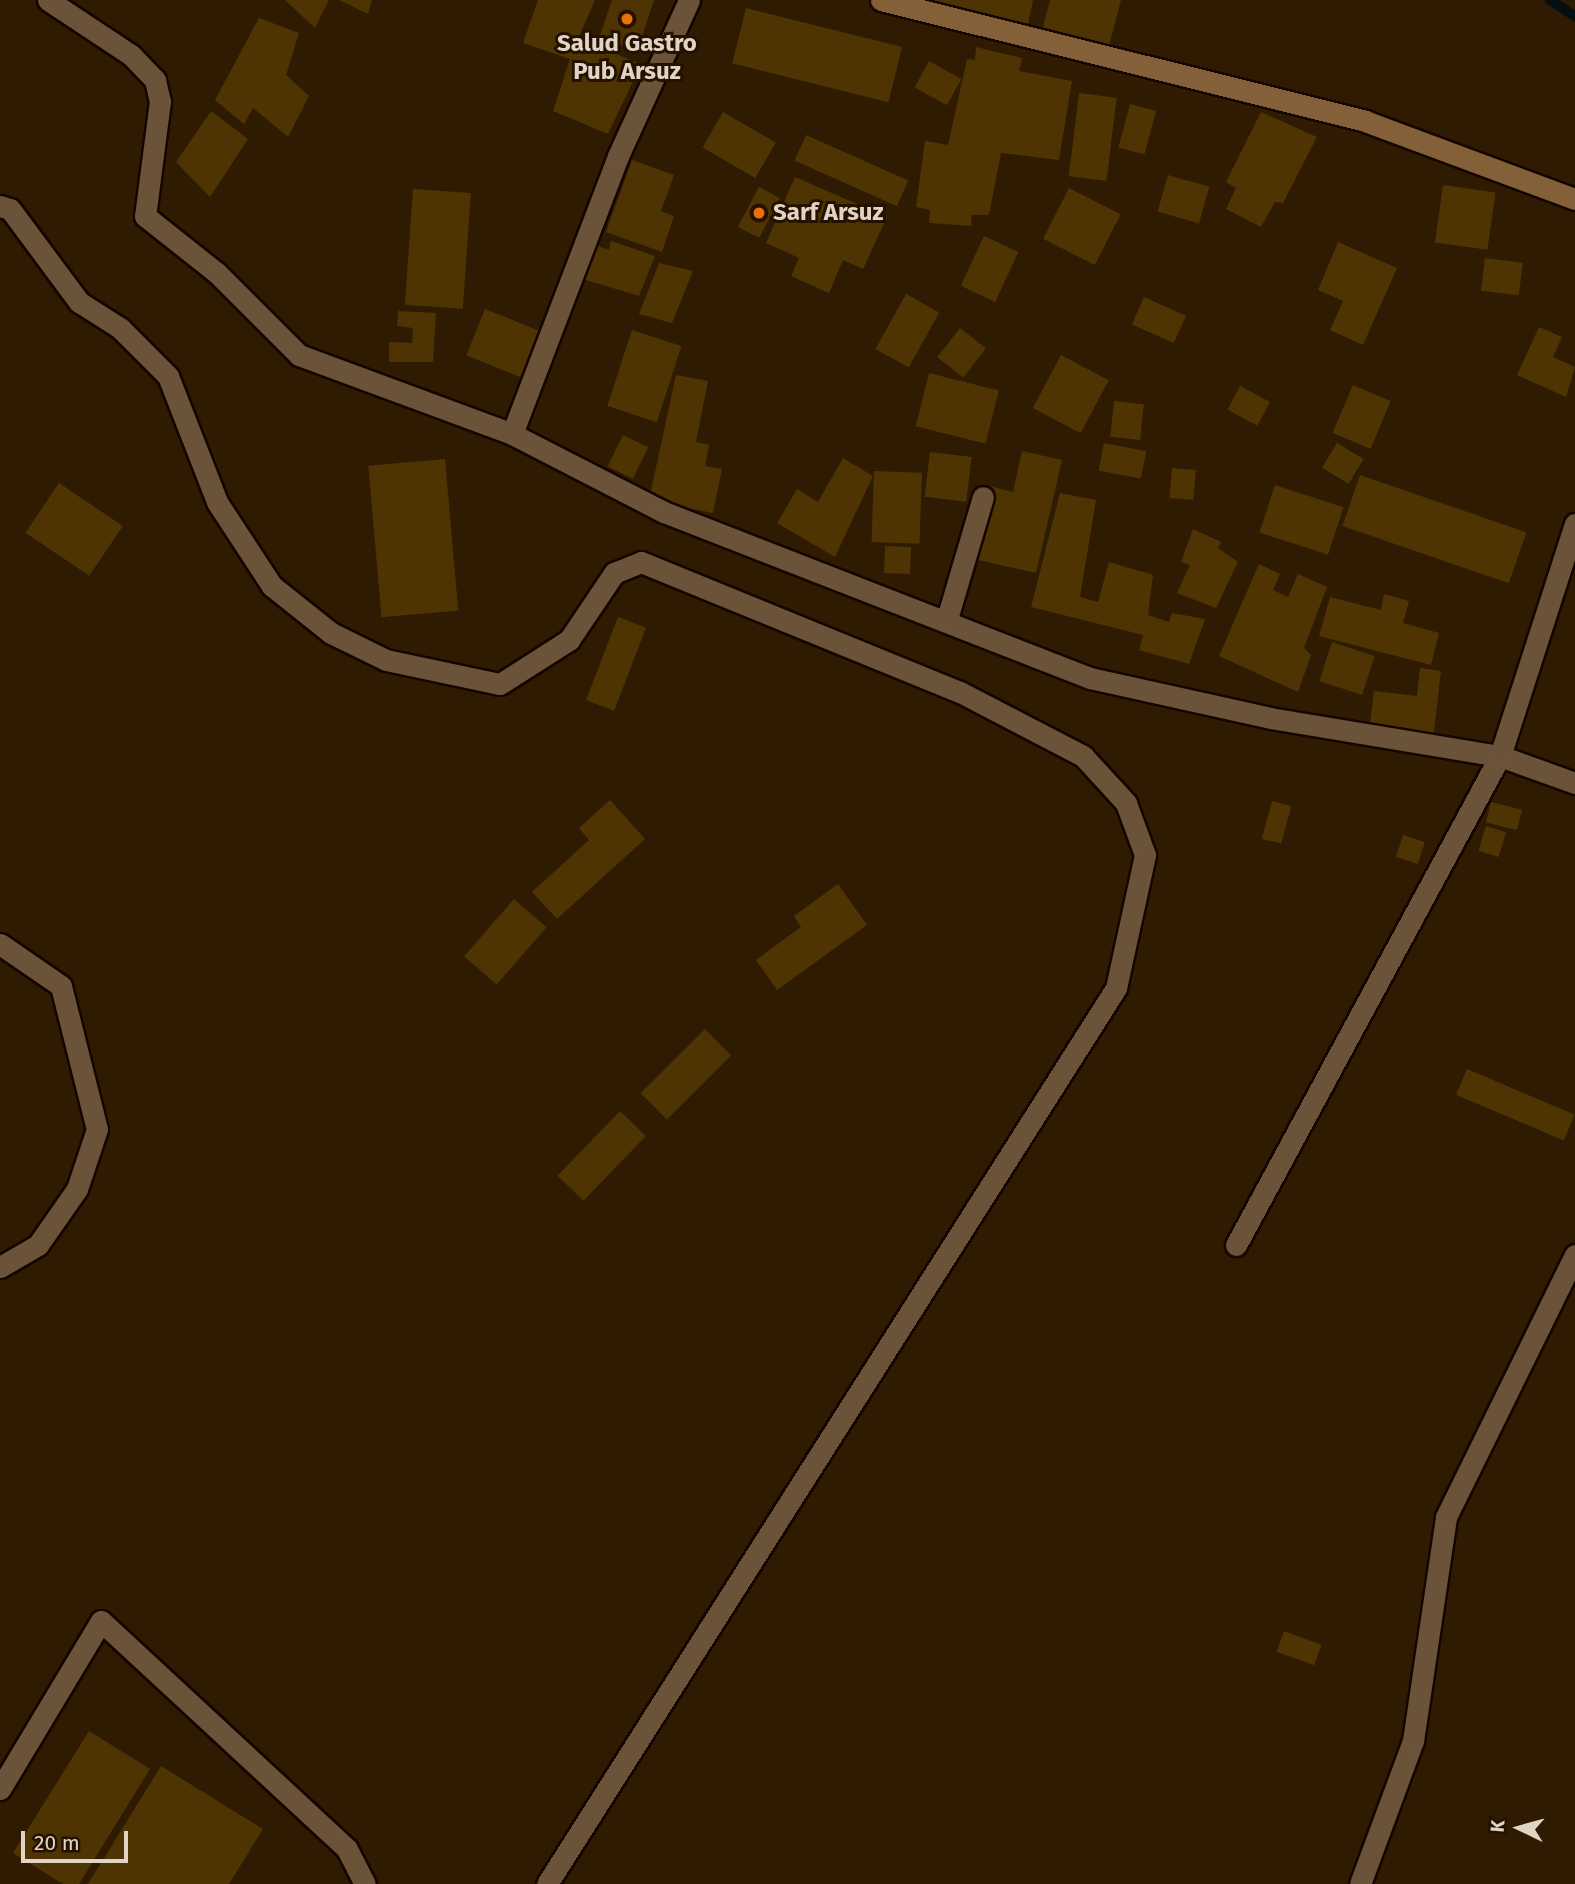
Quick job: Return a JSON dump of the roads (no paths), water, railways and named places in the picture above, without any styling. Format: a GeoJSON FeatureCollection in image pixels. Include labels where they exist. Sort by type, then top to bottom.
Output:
{"type":"FeatureCollection","features":[{"type":"Feature","properties":{"kind":"street"},"geometry":{"type":"LineString","coordinates":[[48,0],[131,55],[155,80],[160,101],[145,216],[217,272],[299,355],[512,434],[664,512],[947,619],[1090,678],[1270,718],[1500,756],[1575,783]]}},
{"type":"Feature","properties":{"kind":"street"},"geometry":{"type":"LineString","coordinates":[[512,434],[618,156],[688,0]]}},
{"type":"Feature","properties":{"kind":"street"},"geometry":{"type":"LineString","coordinates":[[881,0],[1365,121],[1575,199]]}},
{"type":"Feature","properties":{"kind":"street"},"geometry":{"type":"LineString","coordinates":[[0,206],[10,209],[79,302],[120,328],[169,376],[217,502],[272,586],[331,633],[386,660],[500,684],[569,640],[614,572],[641,562],[960,692],[1083,756],[1126,803],[1145,855],[1115,988],[547,1884]]}},
{"type":"Feature","properties":{"kind":"street"},"geometry":{"type":"LineString","coordinates":[[947,619],[983,498]]}},
{"type":"Feature","properties":{"kind":"street"},"geometry":{"type":"LineString","coordinates":[[1236,1245],[1500,756],[1575,524]]}},
{"type":"Feature","properties":{"kind":"street"},"geometry":{"type":"LineString","coordinates":[[0,944],[61,986],[97,1129],[77,1189],[38,1245],[0,1267]]}},
{"type":"Feature","properties":{"kind":"street"},"geometry":{"type":"LineString","coordinates":[[1360,1884],[1413,1741],[1447,1517],[1575,1255]]}},
{"type":"Feature","properties":{"kind":"street"},"geometry":{"type":"LineString","coordinates":[[0,1790],[101,1621],[346,1849],[365,1884]]}},
{"type":"Feature","properties":{"kind":"waterway"},"geometry":{"type":"LineString","coordinates":[[1550,0],[1575,16]]}},
{"type":"Feature","properties":{"kind":"place","name":"Salud Gastro Pub Arsuz"},"geometry":{"type":"Point","coordinates":[627,19]}},
{"type":"Feature","properties":{"kind":"place","name":"Sarf Arsuz"},"geometry":{"type":"Point","coordinates":[759,213]}}]}
